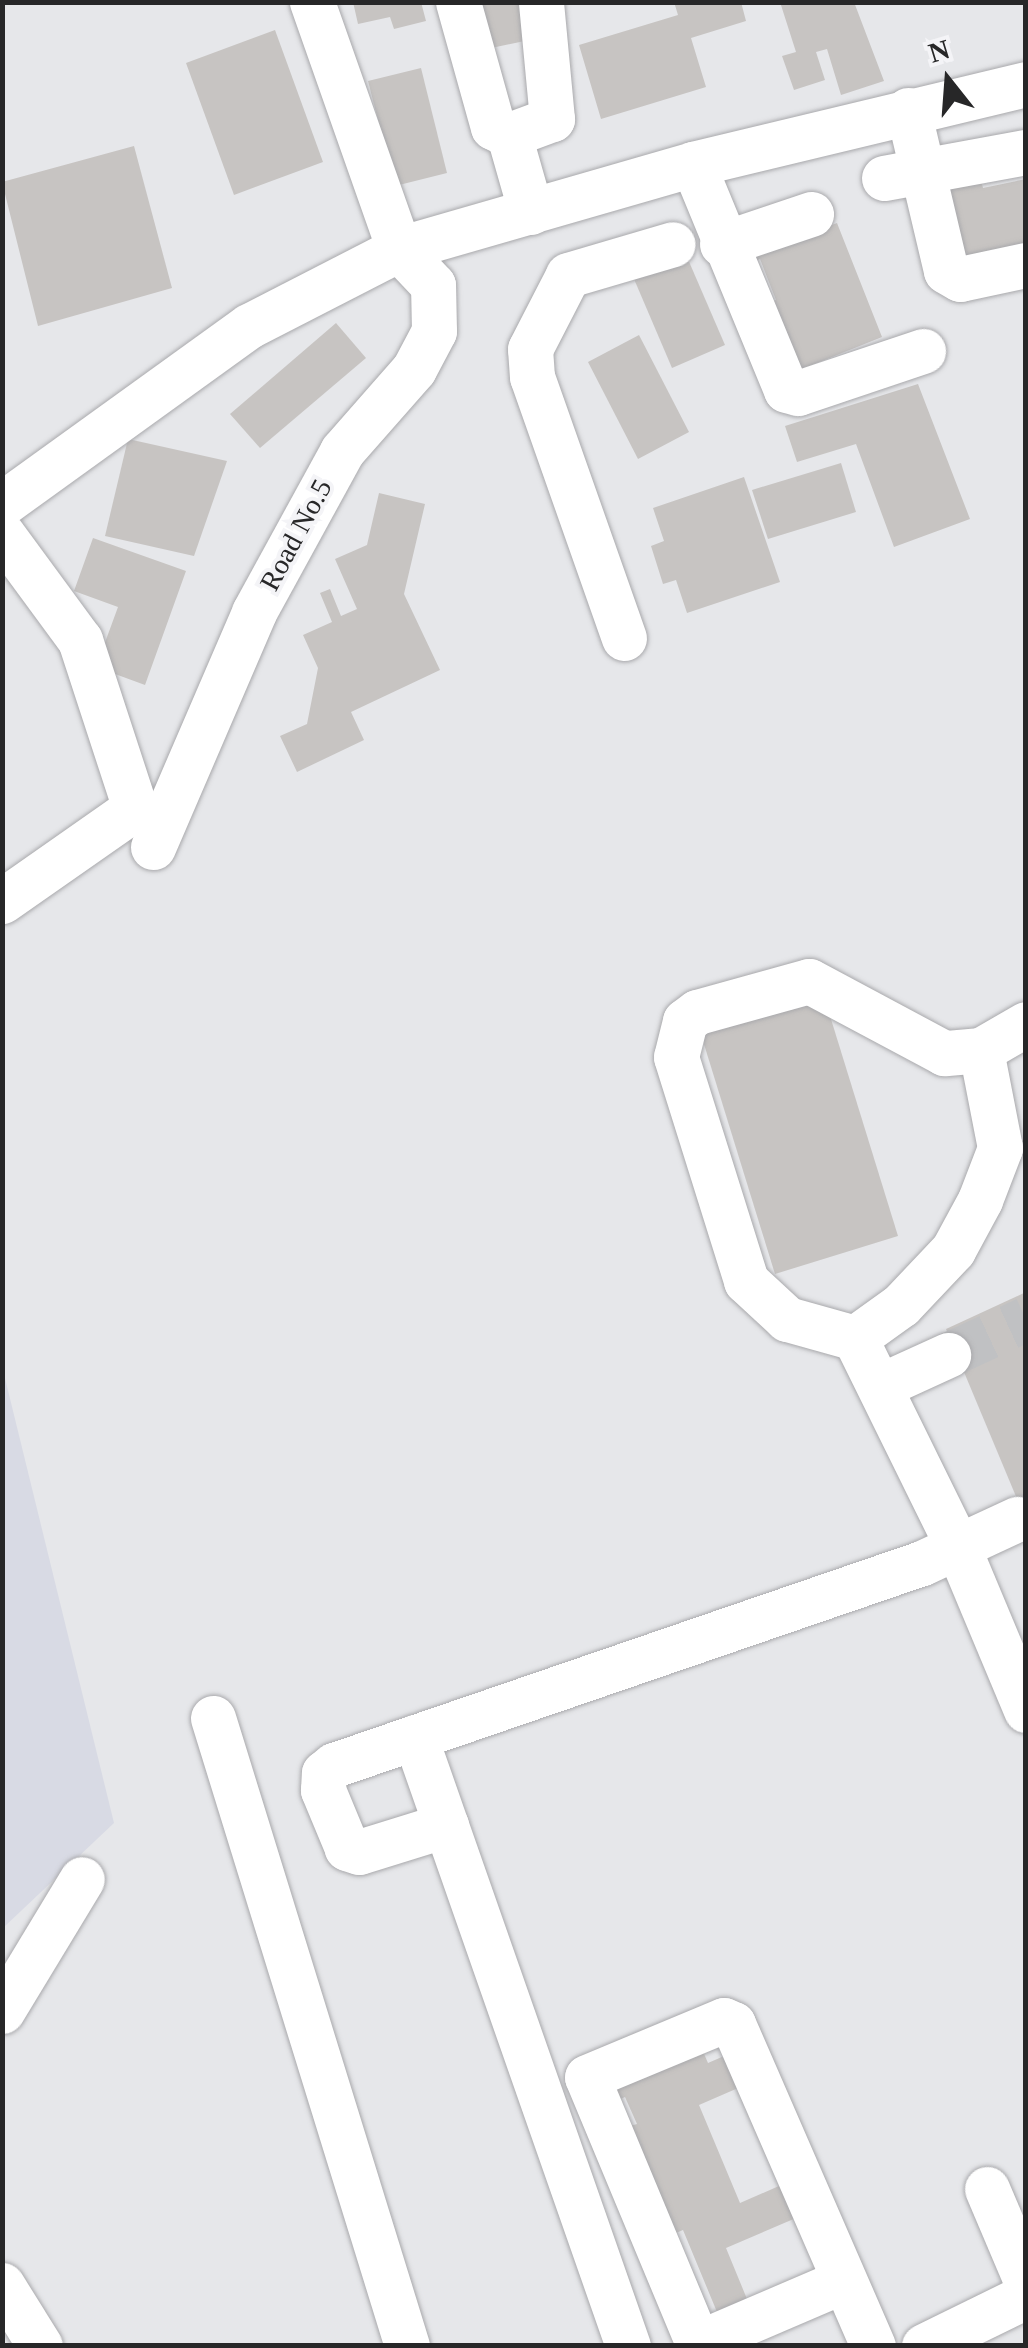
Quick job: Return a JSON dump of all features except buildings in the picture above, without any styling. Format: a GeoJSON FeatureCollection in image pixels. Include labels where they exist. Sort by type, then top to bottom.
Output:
{"type":"FeatureCollection","features":[{"type":"Feature","properties":{"kind":"street","name":"Road No.5"},"geometry":{"type":"LineString","coordinates":[[153,847],[254,612],[342,450],[414,369],[434,331],[433,285],[399,249],[312,2]]}},
{"type":"Feature","properties":{"kind":"street"},"geometry":{"type":"LineString","coordinates":[[458,2],[493,127],[509,134],[552,118],[540,2]]}},
{"type":"Feature","properties":{"kind":"street"},"geometry":{"type":"LineString","coordinates":[[2,504],[248,326],[399,249],[693,164],[1026,84]]}},
{"type":"Feature","properties":{"kind":"street"},"geometry":{"type":"LineString","coordinates":[[908,110],[903,174],[952,278],[1026,264]]}},
{"type":"Feature","properties":{"kind":"street"},"geometry":{"type":"LineString","coordinates":[[509,134],[568,275]]}},
{"type":"Feature","properties":{"kind":"street"},"geometry":{"type":"LineString","coordinates":[[903,174],[1026,152]]}},
{"type":"Feature","properties":{"kind":"street"},"geometry":{"type":"LineString","coordinates":[[693,164],[722,244],[786,390],[798,394],[923,351]]}},
{"type":"Feature","properties":{"kind":"street"},"geometry":{"type":"LineString","coordinates":[[722,244],[811,214]]}},
{"type":"Feature","properties":{"kind":"street"},"geometry":{"type":"LineString","coordinates":[[624,638],[532,377],[530,349],[568,275],[673,244]]}},
{"type":"Feature","properties":{"kind":"street"},"geometry":{"type":"LineString","coordinates":[[2,534],[80,640],[135,808],[2,901]]}},
{"type":"Feature","properties":{"kind":"street"},"geometry":{"type":"LineString","coordinates":[[1026,1024],[980,1050],[944,1053],[910,1040],[831,987],[809,980],[730,1001],[684,1022],[678,1079],[746,1281],[787,1320],[869,1365],[957,1545],[1026,1710]]}},
{"type":"Feature","properties":{"kind":"street"},"geometry":{"type":"LineString","coordinates":[[869,1365],[901,1305],[953,1250],[980,1200],[1000,1148],[980,1050]]}},
{"type":"Feature","properties":{"kind":"street"},"geometry":{"type":"LineString","coordinates":[[869,1365],[948,1355]]}},
{"type":"Feature","properties":{"kind":"street"},"geometry":{"type":"LineString","coordinates":[[446,1825],[359,1852],[340,1840],[324,1774],[415,1737],[922,1563],[1018,1519]]}},
{"type":"Feature","properties":{"kind":"street"},"geometry":{"type":"LineString","coordinates":[[213,1718],[406,2346]]}},
{"type":"Feature","properties":{"kind":"street"},"geometry":{"type":"LineString","coordinates":[[415,1737],[628,2346]]}},
{"type":"Feature","properties":{"kind":"street"},"geometry":{"type":"LineString","coordinates":[[2,2011],[82,1878]]}},
{"type":"Feature","properties":{"kind":"street"},"geometry":{"type":"LineString","coordinates":[[844,2281],[699,2344],[587,2088],[594,2069],[713,2021],[732,2024],[873,2346]]}},
{"type":"Feature","properties":{"kind":"street"},"geometry":{"type":"LineString","coordinates":[[987,2190],[1026,2281]]}},
{"type":"Feature","properties":{"kind":"street"},"geometry":{"type":"LineString","coordinates":[[2,2285],[40,2346]]}},
{"type":"Feature","properties":{"kind":"street"},"geometry":{"type":"LineString","coordinates":[[924,2346],[980,2332],[1026,2296]]}},
{"type":"Feature","properties":{"kind":"shaded area"},"geometry":{"type":"Polygon","coordinates":[[[2,1366],[114,1823],[3,1928],[2,1928],[2,1366]]]}},
{"type":"Feature","properties":{"kind":"tunnel"},"geometry":{"type":"LineString","coordinates":[[948,1355],[1026,1319]]}}]}
